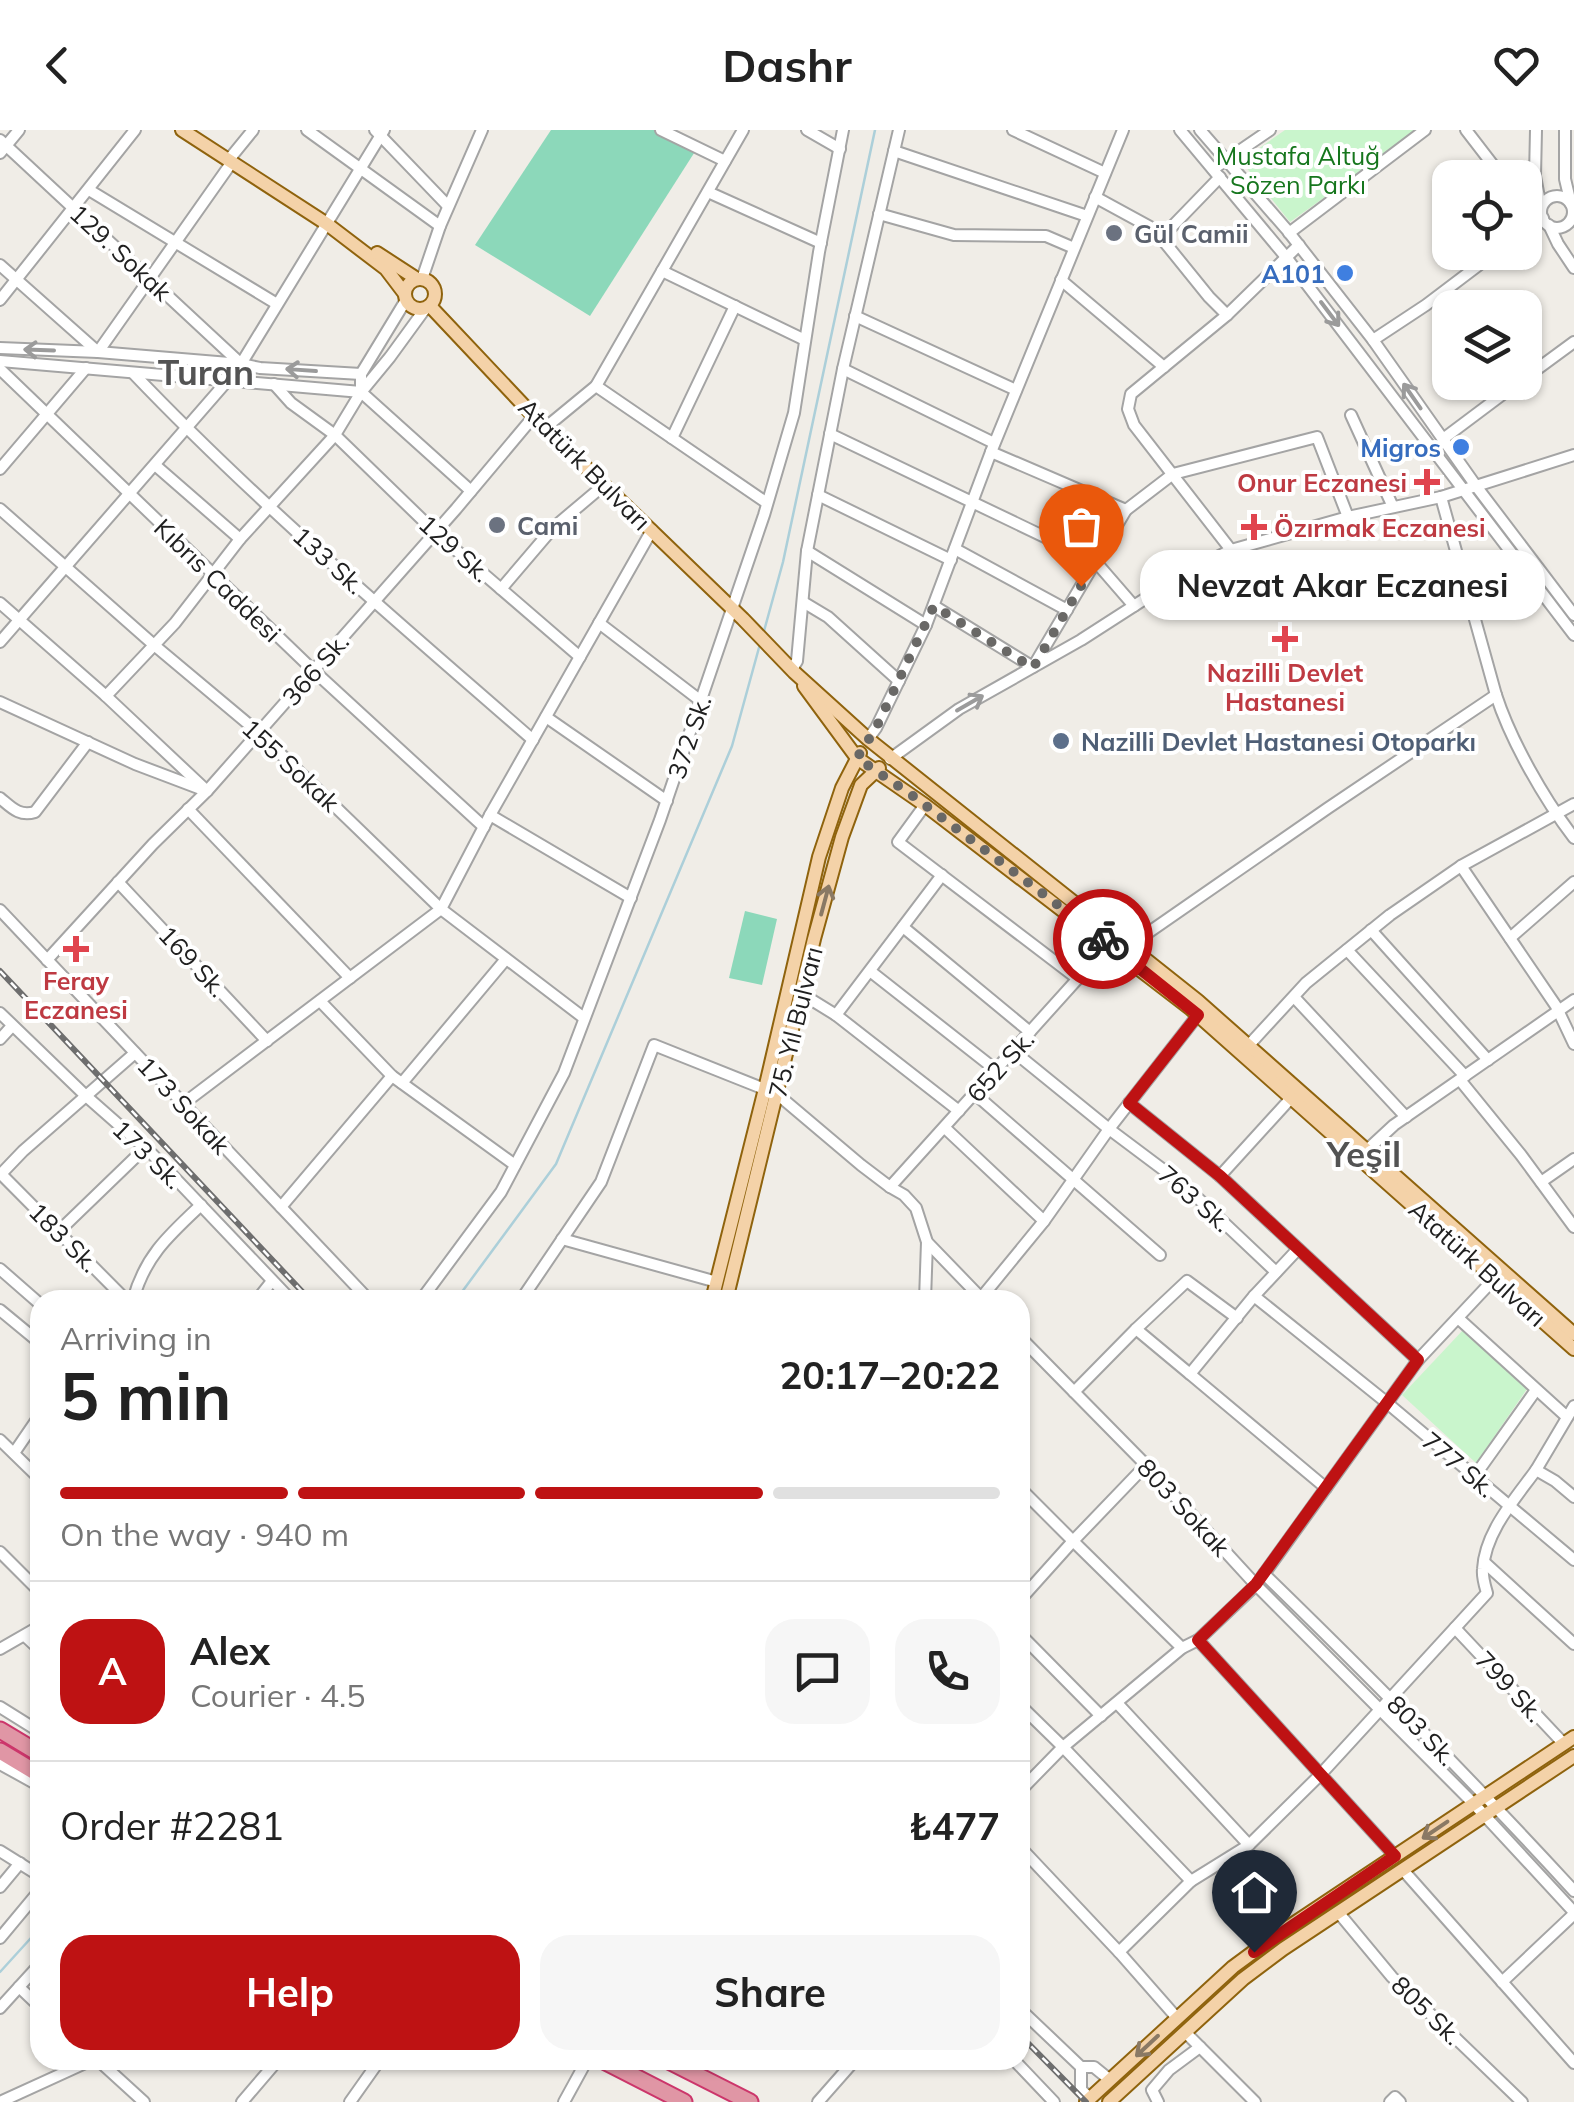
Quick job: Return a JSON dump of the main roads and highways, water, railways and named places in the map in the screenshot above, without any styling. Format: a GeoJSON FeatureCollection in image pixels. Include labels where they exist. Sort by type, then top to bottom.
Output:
{"type":"FeatureCollection","features":[{"type":"Feature","properties":{"kind":"highway"},"geometry":{"type":"LineString","coordinates":[[0,1730],[30,1748]]}},
{"type":"Feature","properties":{"kind":"highway"},"geometry":{"type":"LineString","coordinates":[[0,1751],[30,1768]]}},
{"type":"Feature","properties":{"kind":"highway"},"geometry":{"type":"LineString","coordinates":[[622,2070],[684,2102]]}},
{"type":"Feature","properties":{"kind":"highway"},"geometry":{"type":"LineString","coordinates":[[687,2070],[750,2102]]}},
{"type":"Feature","properties":{"kind":"main road"},"geometry":{"type":"LineString","coordinates":[[182,130],[420,279],[428,280],[436,297],[428,308],[413,308],[386,269],[328,222]]}},
{"type":"Feature","properties":{"kind":"main road"},"geometry":{"type":"LineString","coordinates":[[190,130],[232,160]]}},
{"type":"Feature","properties":{"kind":"main road"},"geometry":{"type":"LineString","coordinates":[[405,297],[408,284],[420,279]]}},
{"type":"Feature","properties":{"kind":"main road","name":"Atatürk Bulvarı"},"geometry":{"type":"LineString","coordinates":[[428,308],[791,669],[868,740],[1249,1046],[1574,1334]]}},
{"type":"Feature","properties":{"kind":"main road","name":"Atatürk Bulvarı"},"geometry":{"type":"LineString","coordinates":[[791,669],[857,758],[926,806],[1198,1015],[1574,1349]]}},
{"type":"Feature","properties":{"kind":"main road","name":"75. Yıl Bulvarı"},"geometry":{"type":"LineString","coordinates":[[728,1290],[819,857],[842,788],[868,740]]}},
{"type":"Feature","properties":{"kind":"main road","name":"75. Yıl Bulvarı"},"geometry":{"type":"LineString","coordinates":[[714,1290],[802,994],[842,837],[862,786],[890,758]]}},
{"type":"Feature","properties":{"kind":"main road"},"geometry":{"type":"LineString","coordinates":[[1088,2100],[1261,1946],[1569,1740]]}},
{"type":"Feature","properties":{"kind":"main road"},"geometry":{"type":"LineString","coordinates":[[1109,2102],[1243,1979],[1574,1756]]}},
{"type":"Feature","properties":{"kind":"waterway"},"geometry":{"type":"LineString","coordinates":[[764,631],[783,562],[875,130]]}},
{"type":"Feature","properties":{"kind":"waterway"},"geometry":{"type":"LineString","coordinates":[[463,1290],[556,1164],[732,746],[760,644]]}},
{"type":"Feature","properties":{"kind":"waterway"},"geometry":{"type":"LineString","coordinates":[[0,1972],[30,1939]]}},
{"type":"Feature","properties":{"kind":"railway"},"geometry":{"type":"LineString","coordinates":[[0,971],[301,1290]]}},
{"type":"Feature","properties":{"kind":"railway"},"geometry":{"type":"LineString","coordinates":[[1030,2045],[1086,2102]]}},
{"type":"Feature","properties":{"kind":"place","name":"Gül Camii"},"geometry":{"type":"Point","coordinates":[1114,233]}},
{"type":"Feature","properties":{"kind":"place","name":"A101"},"geometry":{"type":"Point","coordinates":[1345,273]}},
{"type":"Feature","properties":{"kind":"place","name":"Migros"},"geometry":{"type":"Point","coordinates":[1461,447]}},
{"type":"Feature","properties":{"kind":"place","name":"Onur Eczanesi"},"geometry":{"type":"Point","coordinates":[1427,482]}},
{"type":"Feature","properties":{"kind":"place","name":"Cami"},"geometry":{"type":"Point","coordinates":[497,525]}},
{"type":"Feature","properties":{"kind":"place","name":"Özırmak Eczanesi"},"geometry":{"type":"Point","coordinates":[1254,527]}},
{"type":"Feature","properties":{"kind":"place","name":"Nevzat Akar Eczanesi"},"geometry":{"type":"Point","coordinates":[1081,586]}},
{"type":"Feature","properties":{"kind":"place","name":"Nazilli Devlet Hastanesi"},"geometry":{"type":"Point","coordinates":[1285,639]}},
{"type":"Feature","properties":{"kind":"place","name":"Nazilli Devlet Hastanesi Otoparkı"},"geometry":{"type":"Point","coordinates":[1061,741]}},
{"type":"Feature","properties":{"kind":"place","name":"Feray Eczanesi"},"geometry":{"type":"Point","coordinates":[76,949]}},
{"type":"Feature","properties":{"kind":"district","name":"Turan"},"geometry":{"type":"Point","coordinates":[206,372]}},
{"type":"Feature","properties":{"kind":"district","name":"Yeşil"},"geometry":{"type":"Point","coordinates":[1364,1154]}},
{"type":"Feature","properties":{"kind":"park label","name":"Mustafa Altuğ Sözen Parkı"},"geometry":{"type":"Point","coordinates":[1298,170]}}]}
